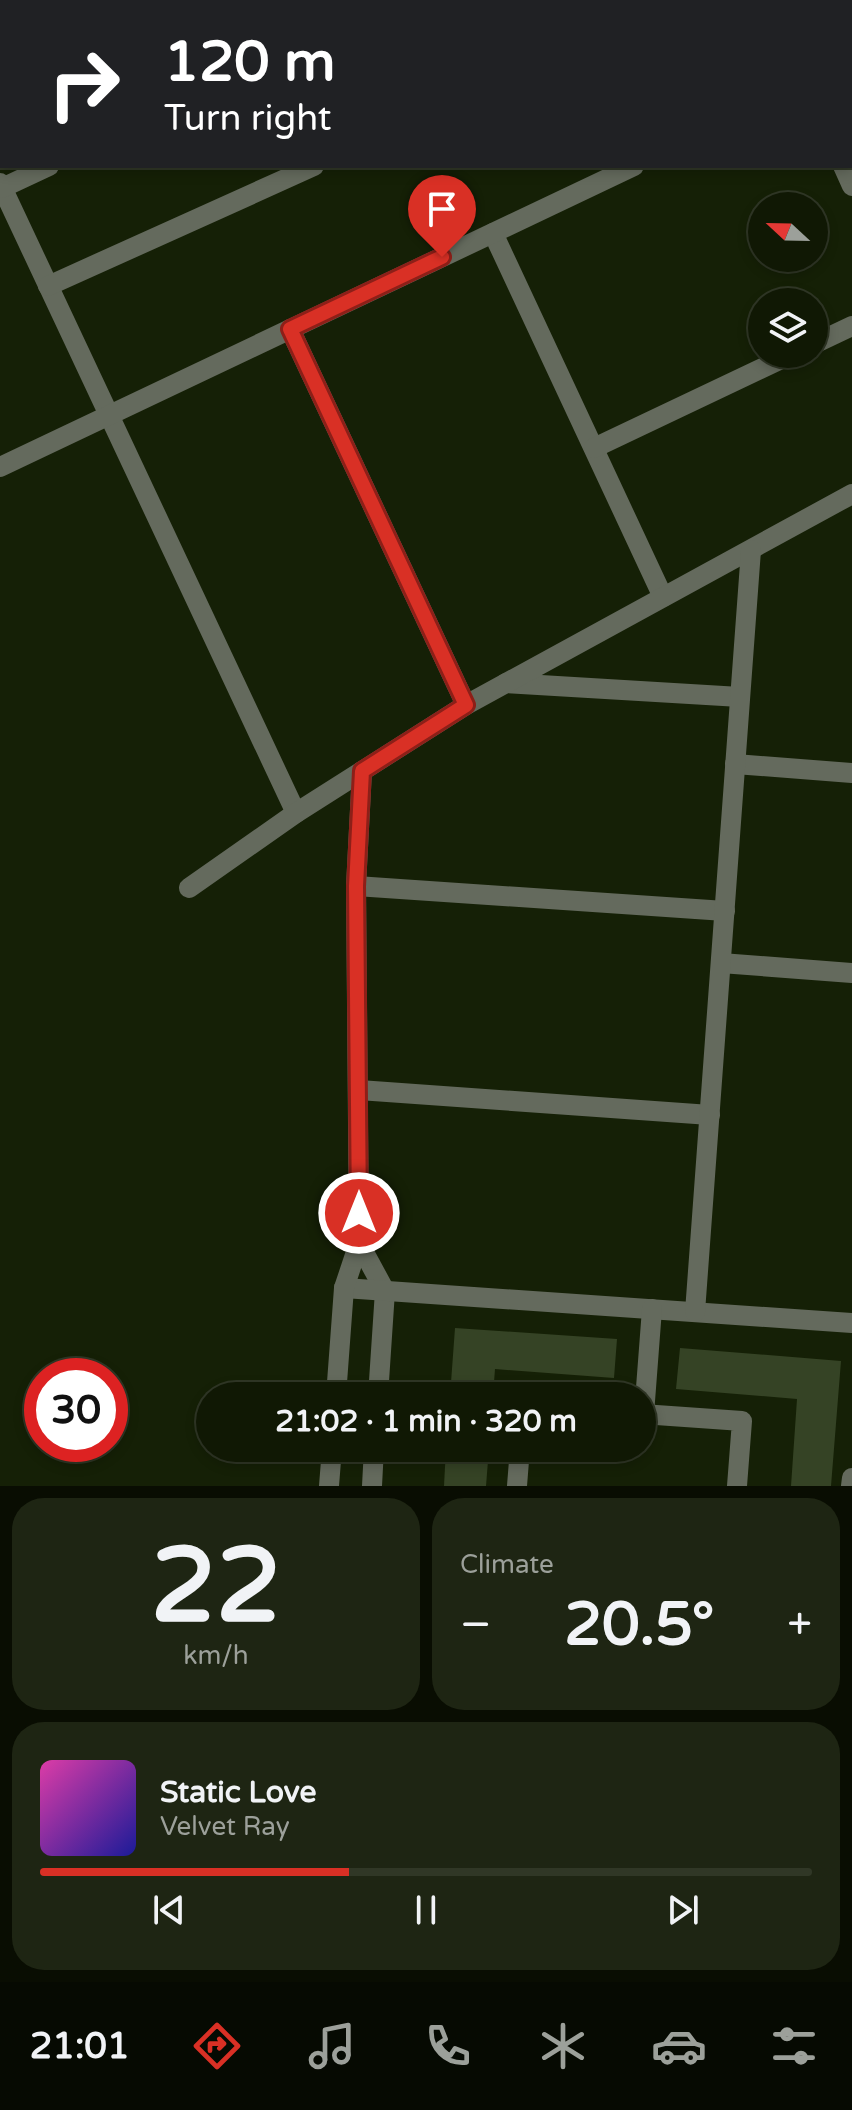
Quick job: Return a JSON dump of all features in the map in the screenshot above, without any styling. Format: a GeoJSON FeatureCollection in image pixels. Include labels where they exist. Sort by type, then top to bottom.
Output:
{"type":"FeatureCollection","features":[{"type":"Feature","properties":{"kind":"street"},"geometry":{"type":"LineString","coordinates":[[44,168],[1,185],[296,813]]}},
{"type":"Feature","properties":{"kind":"street"},"geometry":{"type":"LineString","coordinates":[[48,286],[310,168]]}},
{"type":"Feature","properties":{"kind":"street"},"geometry":{"type":"LineString","coordinates":[[0,467],[630,168]]}},
{"type":"Feature","properties":{"kind":"street"},"geometry":{"type":"LineString","coordinates":[[493,233],[663,597]]}},
{"type":"Feature","properties":{"kind":"street"},"geometry":{"type":"LineString","coordinates":[[828,337],[852,326]]}},
{"type":"Feature","properties":{"kind":"street"},"geometry":{"type":"LineString","coordinates":[[290,329],[466,705]]}},
{"type":"Feature","properties":{"kind":"street"},"geometry":{"type":"LineString","coordinates":[[594,448],[763,368]]}},
{"type":"Feature","properties":{"kind":"street"},"geometry":{"type":"LineString","coordinates":[[189,888],[296,813],[466,705],[852,494]]}},
{"type":"Feature","properties":{"kind":"street"},"geometry":{"type":"LineString","coordinates":[[695,1312],[751,550]]}},
{"type":"Feature","properties":{"kind":"street"},"geometry":{"type":"LineString","coordinates":[[506,683],[740,697]]}},
{"type":"Feature","properties":{"kind":"street"},"geometry":{"type":"LineString","coordinates":[[735,764],[852,773]]}},
{"type":"Feature","properties":{"kind":"street"},"geometry":{"type":"LineString","coordinates":[[337,1382],[344,1288],[359,1243],[356,886],[362,771]]}},
{"type":"Feature","properties":{"kind":"street"},"geometry":{"type":"LineString","coordinates":[[356,886],[725,911]]}},
{"type":"Feature","properties":{"kind":"street"},"geometry":{"type":"LineString","coordinates":[[721,963],[852,973]]}},
{"type":"Feature","properties":{"kind":"street"},"geometry":{"type":"LineString","coordinates":[[359,1090],[710,1115]]}},
{"type":"Feature","properties":{"kind":"street"},"geometry":{"type":"LineString","coordinates":[[359,1243],[385,1291],[379,1382]]}},
{"type":"Feature","properties":{"kind":"street"},"geometry":{"type":"LineString","coordinates":[[344,1288],[852,1323]]}},
{"type":"Feature","properties":{"kind":"street"},"geometry":{"type":"LineString","coordinates":[[646,1382],[652,1309]]}},
{"type":"Feature","properties":{"kind":"street"},"geometry":{"type":"LineString","coordinates":[[656,1415],[742,1421],[737,1486]]}},
{"type":"Feature","properties":{"kind":"street"},"geometry":{"type":"LineString","coordinates":[[329,1486],[331,1462]]}},
{"type":"Feature","properties":{"kind":"street"},"geometry":{"type":"LineString","coordinates":[[372,1486],[373,1462]]}},
{"type":"Feature","properties":{"kind":"street"},"geometry":{"type":"LineString","coordinates":[[517,1486],[519,1462]]}},
{"type":"Feature","properties":{"kind":"street"},"geometry":{"type":"LineString","coordinates":[[851,1486],[852,1478]]}},
{"type":"Feature","properties":{"kind":"building"},"geometry":{"type":"Polygon","coordinates":[[[455,1328],[617,1339],[614,1378],[495,1369],[494,1382],[451,1382],[455,1328]]]}},
{"type":"Feature","properties":{"kind":"building"},"geometry":{"type":"Polygon","coordinates":[[[680,1348],[841,1361],[831,1486],[791,1486],[797,1399],[676,1389],[680,1348]]]}},
{"type":"Feature","properties":{"kind":"building"},"geometry":{"type":"Polygon","coordinates":[[[445,1462],[488,1462],[486,1486],[444,1486],[445,1462]]]}},
{"type":"Feature","properties":{"kind":"route"},"geometry":{"type":"LineString","coordinates":[[359,1213],[356,886],[362,771],[466,705],[290,329],[442,257]]}}]}
